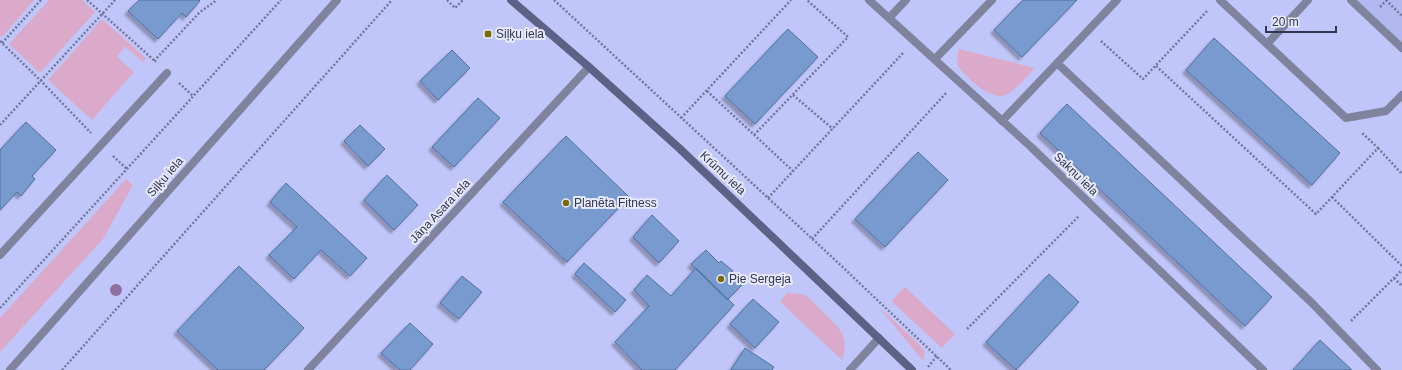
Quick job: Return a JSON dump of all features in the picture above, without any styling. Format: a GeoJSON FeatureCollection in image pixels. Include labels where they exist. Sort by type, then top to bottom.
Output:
{"type":"FeatureCollection","features":[{"type":"Feature","properties":{"kind":"street","name":"Siļķu iela"},"geometry":{"type":"LineString","coordinates":[[10,370],[337,0]]}},
{"type":"Feature","properties":{"kind":"street","name":"Krūmu iela"},"geometry":{"type":"LineString","coordinates":[[511,0],[685,154],[912,370]]}},
{"type":"Feature","properties":{"kind":"street","name":"Sakņu iela"},"geometry":{"type":"LineString","coordinates":[[868,0],[1002,121],[1263,370]]}},
{"type":"Feature","properties":{"kind":"street"},"geometry":{"type":"LineString","coordinates":[[889,18],[906,0]]}},
{"type":"Feature","properties":{"kind":"street"},"geometry":{"type":"LineString","coordinates":[[935,59],[992,0]]}},
{"type":"Feature","properties":{"kind":"street"},"geometry":{"type":"LineString","coordinates":[[1002,121],[1117,0]]}},
{"type":"Feature","properties":{"kind":"street"},"geometry":{"type":"LineString","coordinates":[[1220,0],[1346,118],[1386,111],[1402,95]]}},
{"type":"Feature","properties":{"kind":"street"},"geometry":{"type":"LineString","coordinates":[[1267,44],[1308,0]]}},
{"type":"Feature","properties":{"kind":"street"},"geometry":{"type":"LineString","coordinates":[[1351,0],[1402,48]]}},
{"type":"Feature","properties":{"kind":"street"},"geometry":{"type":"LineString","coordinates":[[1057,63],[1306,297],[1377,370]]}},
{"type":"Feature","properties":{"kind":"street","name":"Jāņa Asara iela"},"geometry":{"type":"LineString","coordinates":[[308,370],[589,68]]}},
{"type":"Feature","properties":{"kind":"street"},"geometry":{"type":"LineString","coordinates":[[0,255],[167,73]]}},
{"type":"Feature","properties":{"kind":"street"},"geometry":{"type":"LineString","coordinates":[[850,370],[879,338]]}},
{"type":"Feature","properties":{"kind":"path"},"geometry":{"type":"LineString","coordinates":[[42,0],[1,42],[41,80],[127,169]]}},
{"type":"Feature","properties":{"kind":"path"},"geometry":{"type":"LineString","coordinates":[[87,0],[193,96]]}},
{"type":"Feature","properties":{"kind":"path"},"geometry":{"type":"LineString","coordinates":[[0,125],[115,0]]}},
{"type":"Feature","properties":{"kind":"path"},"geometry":{"type":"LineString","coordinates":[[154,61],[200,12],[217,0]]}},
{"type":"Feature","properties":{"kind":"path"},"geometry":{"type":"LineString","coordinates":[[0,308],[281,0]]}},
{"type":"Feature","properties":{"kind":"path"},"geometry":{"type":"LineString","coordinates":[[62,370],[392,0]]}},
{"type":"Feature","properties":{"kind":"path"},"geometry":{"type":"LineString","coordinates":[[447,0],[456,8],[463,0]]}},
{"type":"Feature","properties":{"kind":"path"},"geometry":{"type":"LineString","coordinates":[[554,0],[938,356],[950,370]]}},
{"type":"Feature","properties":{"kind":"path"},"geometry":{"type":"LineString","coordinates":[[682,118],[790,0]]}},
{"type":"Feature","properties":{"kind":"path"},"geometry":{"type":"LineString","coordinates":[[754,135],[848,37],[807,0]]}},
{"type":"Feature","properties":{"kind":"path"},"geometry":{"type":"LineString","coordinates":[[1386,0],[1402,16]]}},
{"type":"Feature","properties":{"kind":"path"},"geometry":{"type":"LineString","coordinates":[[1088,30],[1143,79],[1212,6]]}},
{"type":"Feature","properties":{"kind":"path"},"geometry":{"type":"LineString","coordinates":[[768,198],[914,41]]}},
{"type":"Feature","properties":{"kind":"path"},"geometry":{"type":"LineString","coordinates":[[1156,66],[1316,214],[1378,148]]}},
{"type":"Feature","properties":{"kind":"path"},"geometry":{"type":"LineString","coordinates":[[812,239],[958,80]]}},
{"type":"Feature","properties":{"kind":"path"},"geometry":{"type":"LineString","coordinates":[[707,91],[793,171]]}},
{"type":"Feature","properties":{"kind":"path"},"geometry":{"type":"LineString","coordinates":[[793,95],[833,129]]}},
{"type":"Feature","properties":{"kind":"path"},"geometry":{"type":"LineString","coordinates":[[1346,118],[1378,148],[1402,174]]}},
{"type":"Feature","properties":{"kind":"path"},"geometry":{"type":"LineString","coordinates":[[1332,196],[1402,266]]}},
{"type":"Feature","properties":{"kind":"path"},"geometry":{"type":"LineString","coordinates":[[967,329],[1090,204]]}},
{"type":"Feature","properties":{"kind":"path"},"geometry":{"type":"LineString","coordinates":[[1340,332],[1402,270]]}},
{"type":"Feature","properties":{"kind":"path"},"geometry":{"type":"LineString","coordinates":[[1394,278],[1402,286]]}},
{"type":"Feature","properties":{"kind":"path"},"geometry":{"type":"LineString","coordinates":[[924,370],[938,356]]}},
{"type":"Feature","properties":{"kind":"shaded area"},"geometry":{"type":"Polygon","coordinates":[[[0,0],[34,0],[2,37],[0,35],[0,0]]]}},
{"type":"Feature","properties":{"kind":"shaded area"},"geometry":{"type":"Polygon","coordinates":[[[49,0],[82,0],[95,12],[40,73],[9,44],[49,0]]]}},
{"type":"Feature","properties":{"kind":"shaded area"},"geometry":{"type":"Polygon","coordinates":[[[1351,0],[1402,0],[1402,48],[1351,0]]]}},
{"type":"Feature","properties":{"kind":"shaded area"},"geometry":{"type":"Polygon","coordinates":[[[102,19],[146,58],[143,62],[125,47],[117,57],[134,72],[92,120],[48,80],[102,19]]]}},
{"type":"Feature","properties":{"kind":"shaded area"},"geometry":{"type":"Polygon","coordinates":[[[959,49],[1035,68],[1020,84],[1006,95],[996,95],[980,88],[961,70],[957,60],[959,49]]]}},
{"type":"Feature","properties":{"kind":"shaded area"},"geometry":{"type":"Polygon","coordinates":[[[126,179],[133,185],[103,239],[0,352],[0,318],[126,179]]]}},
{"type":"Feature","properties":{"kind":"shaded area"},"geometry":{"type":"Polygon","coordinates":[[[905,287],[955,334],[942,348],[891,301],[905,287]]]}},
{"type":"Feature","properties":{"kind":"shaded area"},"geometry":{"type":"Polygon","coordinates":[[[787,293],[805,295],[834,322],[844,338],[845,344],[842,360],[780,302],[787,293]]]}},
{"type":"Feature","properties":{"kind":"shaded area"},"geometry":{"type":"Polygon","coordinates":[[[878,306],[920,345],[925,352],[923,361],[878,306]]]}},
{"type":"Feature","properties":{"kind":"building"},"geometry":{"type":"Polygon","coordinates":[[[139,0],[200,1],[186,17],[182,13],[158,39],[128,11],[139,0]]]}},
{"type":"Feature","properties":{"kind":"building"},"geometry":{"type":"Polygon","coordinates":[[[1023,0],[1077,0],[1022,57],[994,30],[1023,0]]]}},
{"type":"Feature","properties":{"kind":"building"},"geometry":{"type":"Polygon","coordinates":[[[788,29],[818,57],[755,124],[725,96],[788,29]]]}},
{"type":"Feature","properties":{"kind":"building"},"geometry":{"type":"Polygon","coordinates":[[[1214,38],[1340,153],[1312,185],[1186,70],[1214,38]]]}},
{"type":"Feature","properties":{"kind":"building"},"geometry":{"type":"Polygon","coordinates":[[[452,50],[470,68],[438,100],[420,81],[452,50]]]}},
{"type":"Feature","properties":{"kind":"building"},"geometry":{"type":"Polygon","coordinates":[[[478,98],[500,118],[454,167],[432,147],[478,98]]]}},
{"type":"Feature","properties":{"kind":"building"},"geometry":{"type":"Polygon","coordinates":[[[1067,104],[1272,297],[1245,326],[1040,133],[1067,104]]]}},
{"type":"Feature","properties":{"kind":"building"},"geometry":{"type":"Polygon","coordinates":[[[26,122],[56,150],[32,176],[35,179],[21,196],[17,192],[0,210],[0,150],[26,122]]]}},
{"type":"Feature","properties":{"kind":"building"},"geometry":{"type":"Polygon","coordinates":[[[360,125],[385,149],[368,166],[344,141],[360,125]]]}},
{"type":"Feature","properties":{"kind":"building"},"geometry":{"type":"Polygon","coordinates":[[[566,136],[629,197],[567,262],[503,202],[566,136]]]}},
{"type":"Feature","properties":{"kind":"building"},"geometry":{"type":"Polygon","coordinates":[[[918,152],[948,180],[885,247],[855,219],[918,152]]]}},
{"type":"Feature","properties":{"kind":"building"},"geometry":{"type":"Polygon","coordinates":[[[387,175],[418,205],[394,230],[364,200],[387,175]]]}},
{"type":"Feature","properties":{"kind":"building"},"geometry":{"type":"Polygon","coordinates":[[[286,183],[367,258],[350,276],[321,250],[294,279],[269,255],[297,227],[270,202],[286,183]]]}},
{"type":"Feature","properties":{"kind":"building"},"geometry":{"type":"Polygon","coordinates":[[[652,215],[679,241],[659,263],[633,237],[652,215]]]}},
{"type":"Feature","properties":{"kind":"building","name":"Pie Sergeja"},"geometry":{"type":"Polygon","coordinates":[[[706,250],[719,263],[721,261],[733,271],[730,274],[742,285],[727,300],[691,264],[706,250]]]}},
{"type":"Feature","properties":{"kind":"building"},"geometry":{"type":"Polygon","coordinates":[[[584,263],[626,300],[615,312],[575,274],[584,263]]]}},
{"type":"Feature","properties":{"kind":"building"},"geometry":{"type":"Polygon","coordinates":[[[239,266],[304,328],[264,370],[218,370],[177,331],[239,266]]]}},
{"type":"Feature","properties":{"kind":"building"},"geometry":{"type":"Polygon","coordinates":[[[696,268],[734,305],[675,370],[642,370],[615,342],[649,306],[634,290],[647,275],[671,296],[696,268]]]}},
{"type":"Feature","properties":{"kind":"building"},"geometry":{"type":"Polygon","coordinates":[[[1049,274],[1079,302],[1016,370],[986,342],[1049,274]]]}},
{"type":"Feature","properties":{"kind":"building"},"geometry":{"type":"Polygon","coordinates":[[[462,276],[482,292],[459,319],[440,303],[462,276]]]}},
{"type":"Feature","properties":{"kind":"building"},"geometry":{"type":"Polygon","coordinates":[[[753,299],[779,322],[755,348],[730,324],[753,299]]]}},
{"type":"Feature","properties":{"kind":"building"},"geometry":{"type":"Polygon","coordinates":[[[410,323],[433,344],[410,370],[400,370],[381,353],[410,323]]]}},
{"type":"Feature","properties":{"kind":"building"},"geometry":{"type":"Polygon","coordinates":[[[1320,340],[1352,370],[1293,370],[1320,340]]]}},
{"type":"Feature","properties":{"kind":"building"},"geometry":{"type":"Polygon","coordinates":[[[745,348],[774,367],[772,370],[731,370],[745,348]]]}},
{"type":"Feature","properties":{"kind":"place","name":"Siļķu iela"},"geometry":{"type":"Point","coordinates":[488,34]}},
{"type":"Feature","properties":{"kind":"place","name":"Planēta Fitness"},"geometry":{"type":"Point","coordinates":[566,203]}},
{"type":"Feature","properties":{"kind":"place","name":"Pie Sergeja"},"geometry":{"type":"Point","coordinates":[721,279]}}]}
